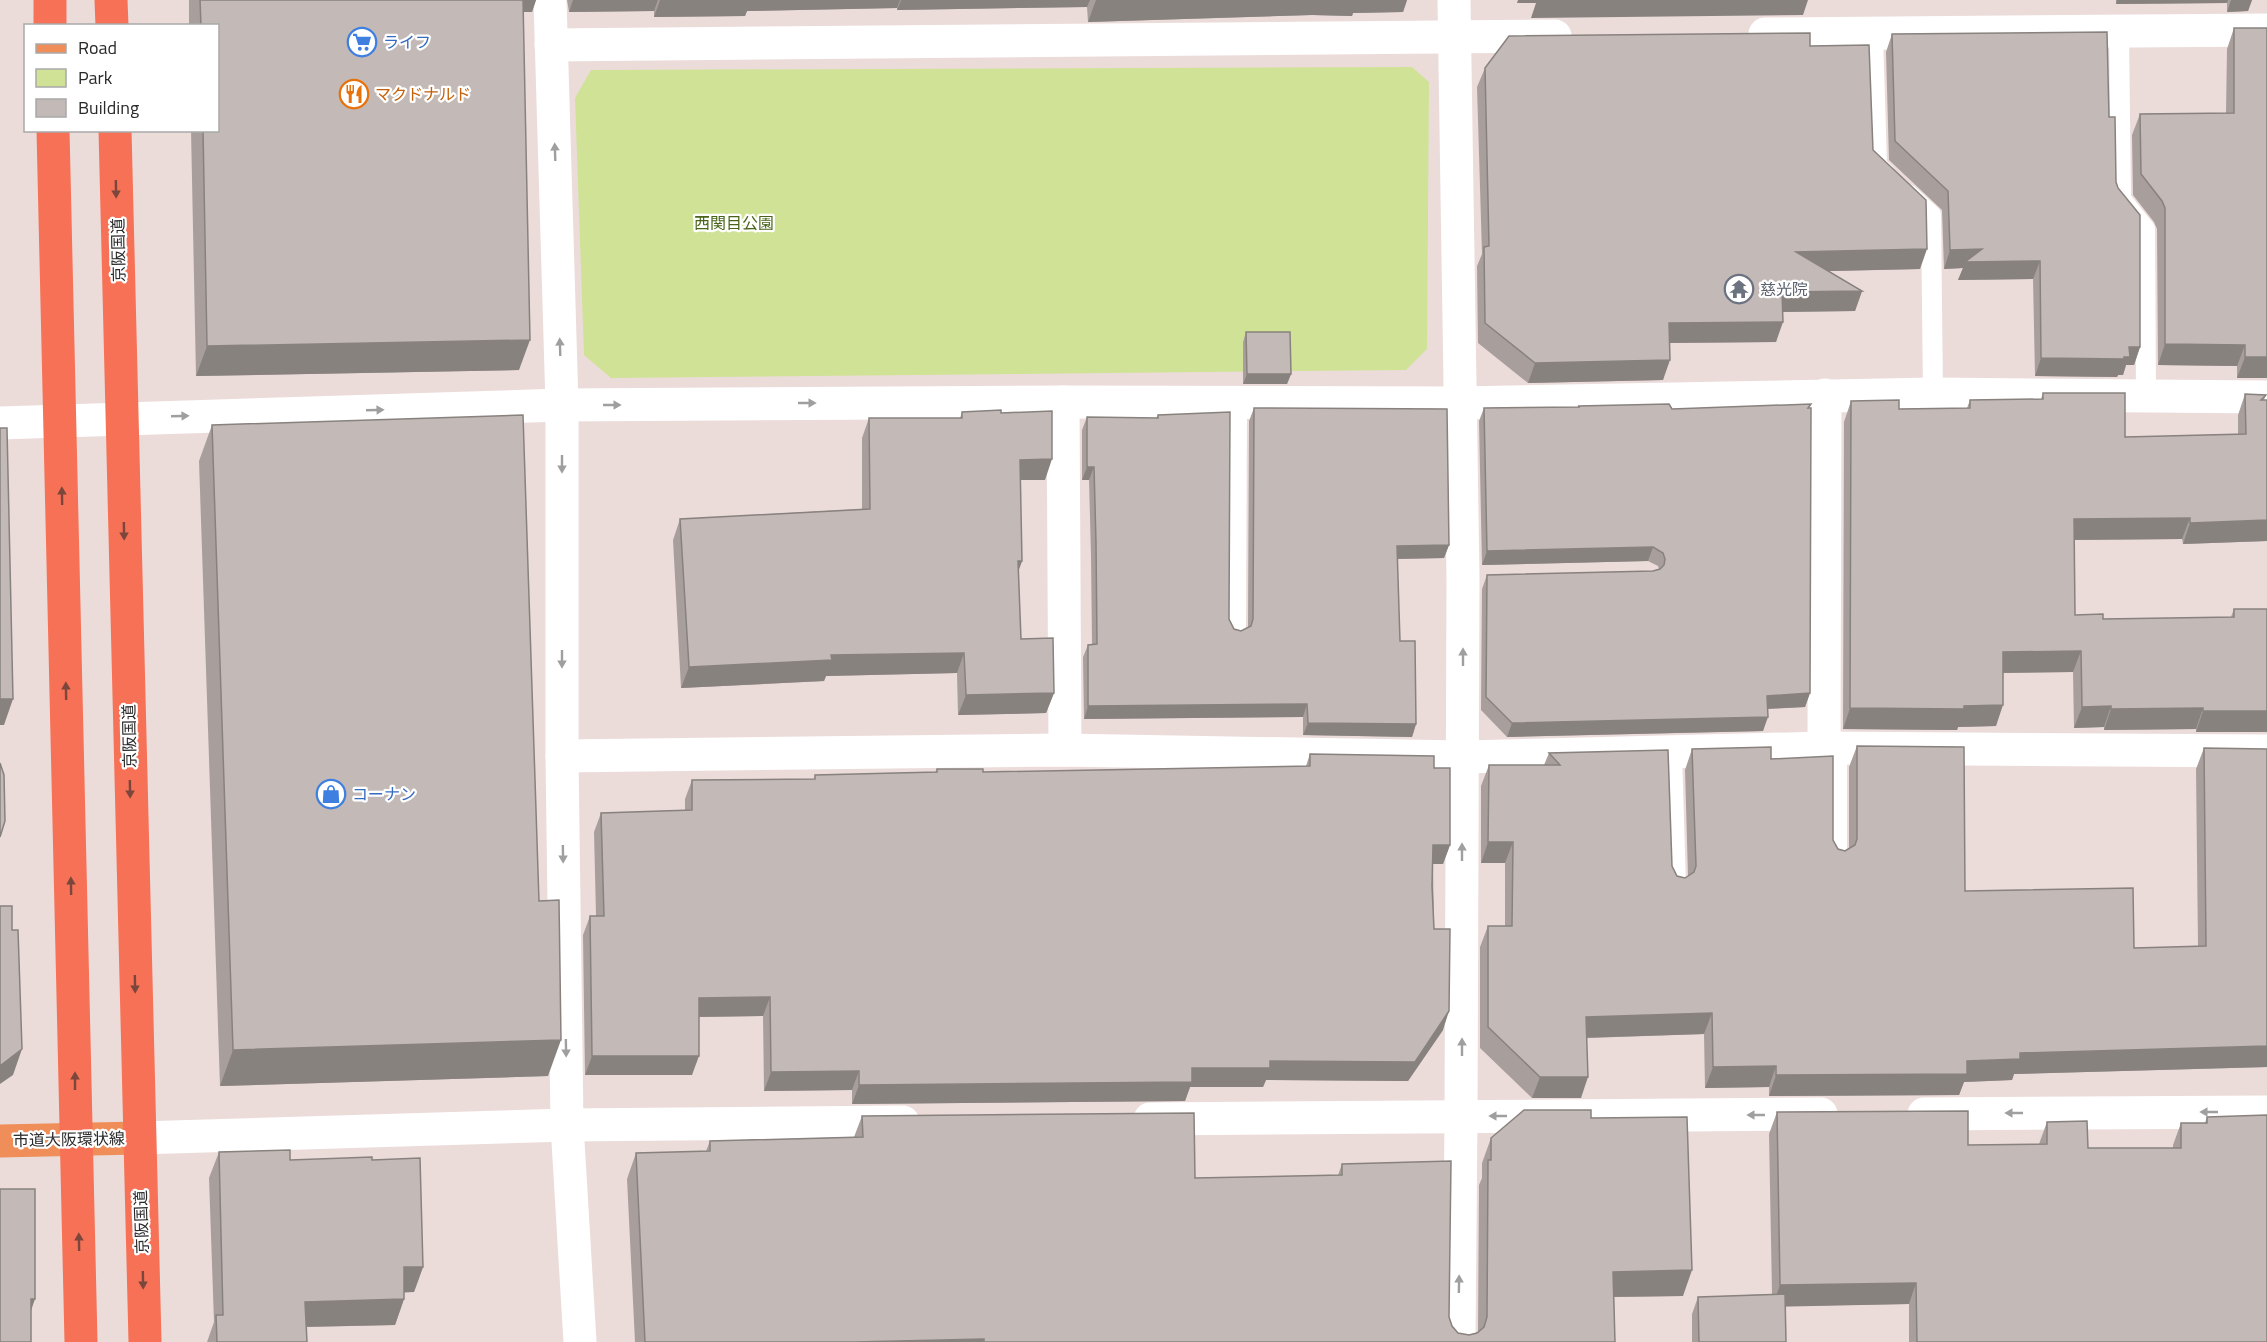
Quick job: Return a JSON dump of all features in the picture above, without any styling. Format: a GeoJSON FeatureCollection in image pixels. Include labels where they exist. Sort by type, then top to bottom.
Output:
{"type":"FeatureCollection","features":[{"type":"Feature","properties":{"kind":"highway"},"geometry":{"type":"LineString","coordinates":[[50,0],[50,24]]}},
{"type":"Feature","properties":{"kind":"highway"},"geometry":{"type":"LineString","coordinates":[[111,0],[112,24]]}},
{"type":"Feature","properties":{"kind":"highway"},"geometry":{"type":"LineString","coordinates":[[53,132],[81,1342]]}},
{"type":"Feature","properties":{"kind":"highway","name":"京阪国道"},"geometry":{"type":"LineString","coordinates":[[115,132],[138,1138],[145,1342]]}},
{"type":"Feature","properties":{"kind":"main road","name":"市道大阪環状線"},"geometry":{"type":"LineString","coordinates":[[0,1141],[138,1138]]}},
{"type":"Feature","properties":{"kind":"street"},"geometry":{"type":"LineString","coordinates":[[550,0],[562,405],[562,756],[567,1125],[580,1342]]}},
{"type":"Feature","properties":{"kind":"street"},"geometry":{"type":"LineString","coordinates":[[1454,0],[1459,403],[1474,577],[1462,757],[1459,1342]]}},
{"type":"Feature","properties":{"kind":"street"},"geometry":{"type":"LineString","coordinates":[[1737,34],[2267,30]]}},
{"type":"Feature","properties":{"kind":"street"},"geometry":{"type":"LineString","coordinates":[[551,45],[1584,35]]}},
{"type":"Feature","properties":{"kind":"street"},"geometry":{"type":"LineString","coordinates":[[0,423],[562,405],[1063,402],[1459,403],[1933,394],[2267,396]]}},
{"type":"Feature","properties":{"kind":"street"},"geometry":{"type":"LineString","coordinates":[[1825,395],[1830,749]]}},
{"type":"Feature","properties":{"kind":"street"},"geometry":{"type":"LineString","coordinates":[[1063,402],[1065,750]]}},
{"type":"Feature","properties":{"kind":"street"},"geometry":{"type":"LineString","coordinates":[[562,756],[1065,750],[1462,757],[1830,749],[2267,751]]}},
{"type":"Feature","properties":{"kind":"street"},"geometry":{"type":"LineString","coordinates":[[1900,1114],[2267,1112]]}},
{"type":"Feature","properties":{"kind":"street"},"geometry":{"type":"LineString","coordinates":[[1116,1120],[1852,1114]]}},
{"type":"Feature","properties":{"kind":"street"},"geometry":{"type":"LineString","coordinates":[[138,1138],[567,1125],[937,1122]]}},
{"type":"Feature","properties":{"kind":"lane"},"geometry":{"type":"LineString","coordinates":[[2119,31],[2121,199],[2145,229],[2146,396]]}},
{"type":"Feature","properties":{"kind":"lane"},"geometry":{"type":"LineString","coordinates":[[1873,34],[1876,165],[1931,215],[1933,394]]}},
{"type":"Feature","properties":{"kind":"lane"},"geometry":{"type":"LineString","coordinates":[[1236,632],[1237,402]]}},
{"type":"Feature","properties":{"kind":"lane"},"geometry":{"type":"LineString","coordinates":[[1830,749],[1837,860]]}},
{"type":"Feature","properties":{"kind":"lane"},"geometry":{"type":"LineString","coordinates":[[1672,752],[1676,887]]}},
{"type":"Feature","properties":{"kind":"green space","name":"西関目公園"},"geometry":{"type":"Polygon","coordinates":[[[1412,67],[1429,82],[1427,349],[1406,370],[611,378],[584,355],[575,98],[591,70],[1412,67]]]}},
{"type":"Feature","properties":{"kind":"building"},"geometry":{"type":"Polygon","coordinates":[[[200,0],[523,0],[530,340],[207,346],[203,132],[219,132],[219,24],[201,24],[200,0]]]}},
{"type":"Feature","properties":{"kind":"building"},"geometry":{"type":"Polygon","coordinates":[[[2234,28],[2267,28],[2267,357],[2245,357],[2245,345],[2165,344],[2165,208],[2141,174],[2140,114],[2234,113],[2234,28]]]}},
{"type":"Feature","properties":{"kind":"building"},"geometry":{"type":"Polygon","coordinates":[[[2107,32],[2109,117],[2115,117],[2116,182],[2118,188],[2140,215],[2140,347],[2129,347],[2130,357],[2124,357],[2124,359],[2041,358],[2040,261],[1965,262],[1982,249],[1950,250],[1948,191],[1895,141],[1892,34],[2107,32]]]}},
{"type":"Feature","properties":{"kind":"building"},"geometry":{"type":"Polygon","coordinates":[[[1810,33],[1810,46],[1869,45],[1873,150],[1926,200],[1927,249],[1796,252],[1862,291],[1782,292],[1783,322],[1669,323],[1670,360],[1535,363],[1485,323],[1484,247],[1489,246],[1485,68],[1509,36],[1810,33]]]}},
{"type":"Feature","properties":{"kind":"building"},"geometry":{"type":"Polygon","coordinates":[[[1246,332],[1290,332],[1291,374],[1247,374],[1246,332]]]}},
{"type":"Feature","properties":{"kind":"building"},"geometry":{"type":"Polygon","coordinates":[[[2043,393],[2125,393],[2125,437],[2246,434],[2245,394],[2266,395],[2261,400],[2267,400],[2267,520],[2190,523],[2190,518],[2074,519],[2075,615],[2103,614],[2103,619],[2234,617],[2234,609],[2267,609],[2267,711],[2082,707],[2081,651],[2003,652],[2003,705],[1964,706],[1964,709],[1850,708],[1851,401],[1899,400],[1899,409],[1970,408],[1970,400],[2043,399],[2043,393]]]}},
{"type":"Feature","properties":{"kind":"building"},"geometry":{"type":"Polygon","coordinates":[[[1669,404],[1672,409],[1811,404],[1808,408],[1811,408],[1810,693],[1767,696],[1768,717],[1512,723],[1486,697],[1487,575],[1653,571],[1664,565],[1665,559],[1663,553],[1653,547],[1487,551],[1484,408],[1669,404]]]}},
{"type":"Feature","properties":{"kind":"building"},"geometry":{"type":"Polygon","coordinates":[[[1254,408],[1447,409],[1449,545],[1397,546],[1400,641],[1415,641],[1416,724],[1308,723],[1307,704],[1088,706],[1088,645],[1097,644],[1094,467],[1087,467],[1087,417],[1158,418],[1158,415],[1230,412],[1229,619],[1234,629],[1241,631],[1251,626],[1253,619],[1254,408]]]}},
{"type":"Feature","properties":{"kind":"building"},"geometry":{"type":"Polygon","coordinates":[[[1001,410],[1001,413],[1052,411],[1052,459],[1020,460],[1022,561],[1018,561],[1021,639],[1053,638],[1054,693],[966,695],[964,653],[831,655],[832,660],[689,667],[680,519],[870,509],[869,418],[962,418],[962,412],[1001,410]]]}},
{"type":"Feature","properties":{"kind":"building"},"geometry":{"type":"Polygon","coordinates":[[[523,415],[539,901],[559,900],[561,1040],[233,1050],[212,425],[523,415]]]}},
{"type":"Feature","properties":{"kind":"building"},"geometry":{"type":"Polygon","coordinates":[[[0,428],[7,428],[13,699],[0,699],[0,428]]]}},
{"type":"Feature","properties":{"kind":"building"},"geometry":{"type":"Polygon","coordinates":[[[1857,746],[1964,747],[1965,891],[2133,888],[2134,948],[2206,946],[2204,748],[2267,749],[2267,1046],[2020,1053],[2020,1059],[1967,1061],[1967,1074],[1776,1075],[1776,1066],[1713,1067],[1712,1013],[1586,1017],[1588,1077],[1540,1077],[1488,1027],[1488,926],[1512,926],[1513,842],[1488,842],[1489,765],[1560,765],[1549,753],[1668,750],[1672,866],[1677,876],[1685,878],[1694,872],[1696,866],[1692,749],[1771,747],[1771,759],[1833,756],[1833,840],[1838,849],[1845,851],[1855,845],[1857,839],[1857,746]]]}},
{"type":"Feature","properties":{"kind":"building"},"geometry":{"type":"Polygon","coordinates":[[[1310,754],[1434,756],[1434,768],[1450,768],[1450,845],[1433,845],[1432,886],[1434,929],[1450,929],[1449,1011],[1415,1062],[1270,1061],[1270,1068],[1192,1068],[1192,1082],[859,1085],[859,1071],[771,1072],[770,997],[699,998],[699,1056],[592,1056],[590,916],[604,916],[601,813],[692,810],[692,780],[815,779],[815,775],[937,772],[937,769],[983,769],[983,772],[1310,766],[1310,754]]]}},
{"type":"Feature","properties":{"kind":"building"},"geometry":{"type":"Polygon","coordinates":[[[0,763],[4,775],[5,821],[0,837],[0,763]]]}},
{"type":"Feature","properties":{"kind":"building"},"geometry":{"type":"Polygon","coordinates":[[[0,906],[12,906],[12,930],[18,930],[22,1049],[0,1066],[0,906]]]}},
{"type":"Feature","properties":{"kind":"building"},"geometry":{"type":"Polygon","coordinates":[[[1524,1110],[1591,1110],[1591,1118],[1687,1117],[1692,1270],[1613,1272],[1615,1342],[984,1342],[984,1339],[854,1342],[645,1342],[636,1153],[710,1151],[710,1141],[863,1137],[862,1116],[1194,1113],[1195,1178],[1342,1175],[1342,1164],[1451,1161],[1449,1317],[1458,1333],[1469,1335],[1477,1333],[1484,1327],[1487,1317],[1488,1160],[1491,1160],[1491,1138],[1524,1110]]]}},
{"type":"Feature","properties":{"kind":"building"},"geometry":{"type":"Polygon","coordinates":[[[1968,1111],[1968,1145],[2047,1144],[2047,1122],[2087,1121],[2088,1148],[2181,1148],[2181,1123],[2207,1123],[2207,1117],[2267,1115],[2267,1342],[1917,1342],[1916,1283],[1780,1285],[1777,1112],[1968,1111]]]}},
{"type":"Feature","properties":{"kind":"building"},"geometry":{"type":"Polygon","coordinates":[[[290,1150],[290,1160],[420,1158],[423,1267],[404,1267],[404,1299],[305,1302],[307,1342],[217,1342],[216,1315],[223,1315],[219,1152],[290,1150]]]}},
{"type":"Feature","properties":{"kind":"building"},"geometry":{"type":"Polygon","coordinates":[[[0,1189],[35,1189],[35,1299],[31,1299],[31,1342],[0,1342],[0,1189]]]}},
{"type":"Feature","properties":{"kind":"building"},"geometry":{"type":"Polygon","coordinates":[[[1785,1294],[1786,1342],[1699,1342],[1698,1297],[1785,1294]]]}},
{"type":"Feature","properties":{"kind":"place","name":"ライフ"},"geometry":{"type":"Point","coordinates":[362,42]}},
{"type":"Feature","properties":{"kind":"place","name":"マクドナルド"},"geometry":{"type":"Point","coordinates":[354,94]}},
{"type":"Feature","properties":{"kind":"place","name":"慈光院"},"geometry":{"type":"Point","coordinates":[1739,289]}},
{"type":"Feature","properties":{"kind":"place","name":"コーナン"},"geometry":{"type":"Point","coordinates":[331,794]}}]}
